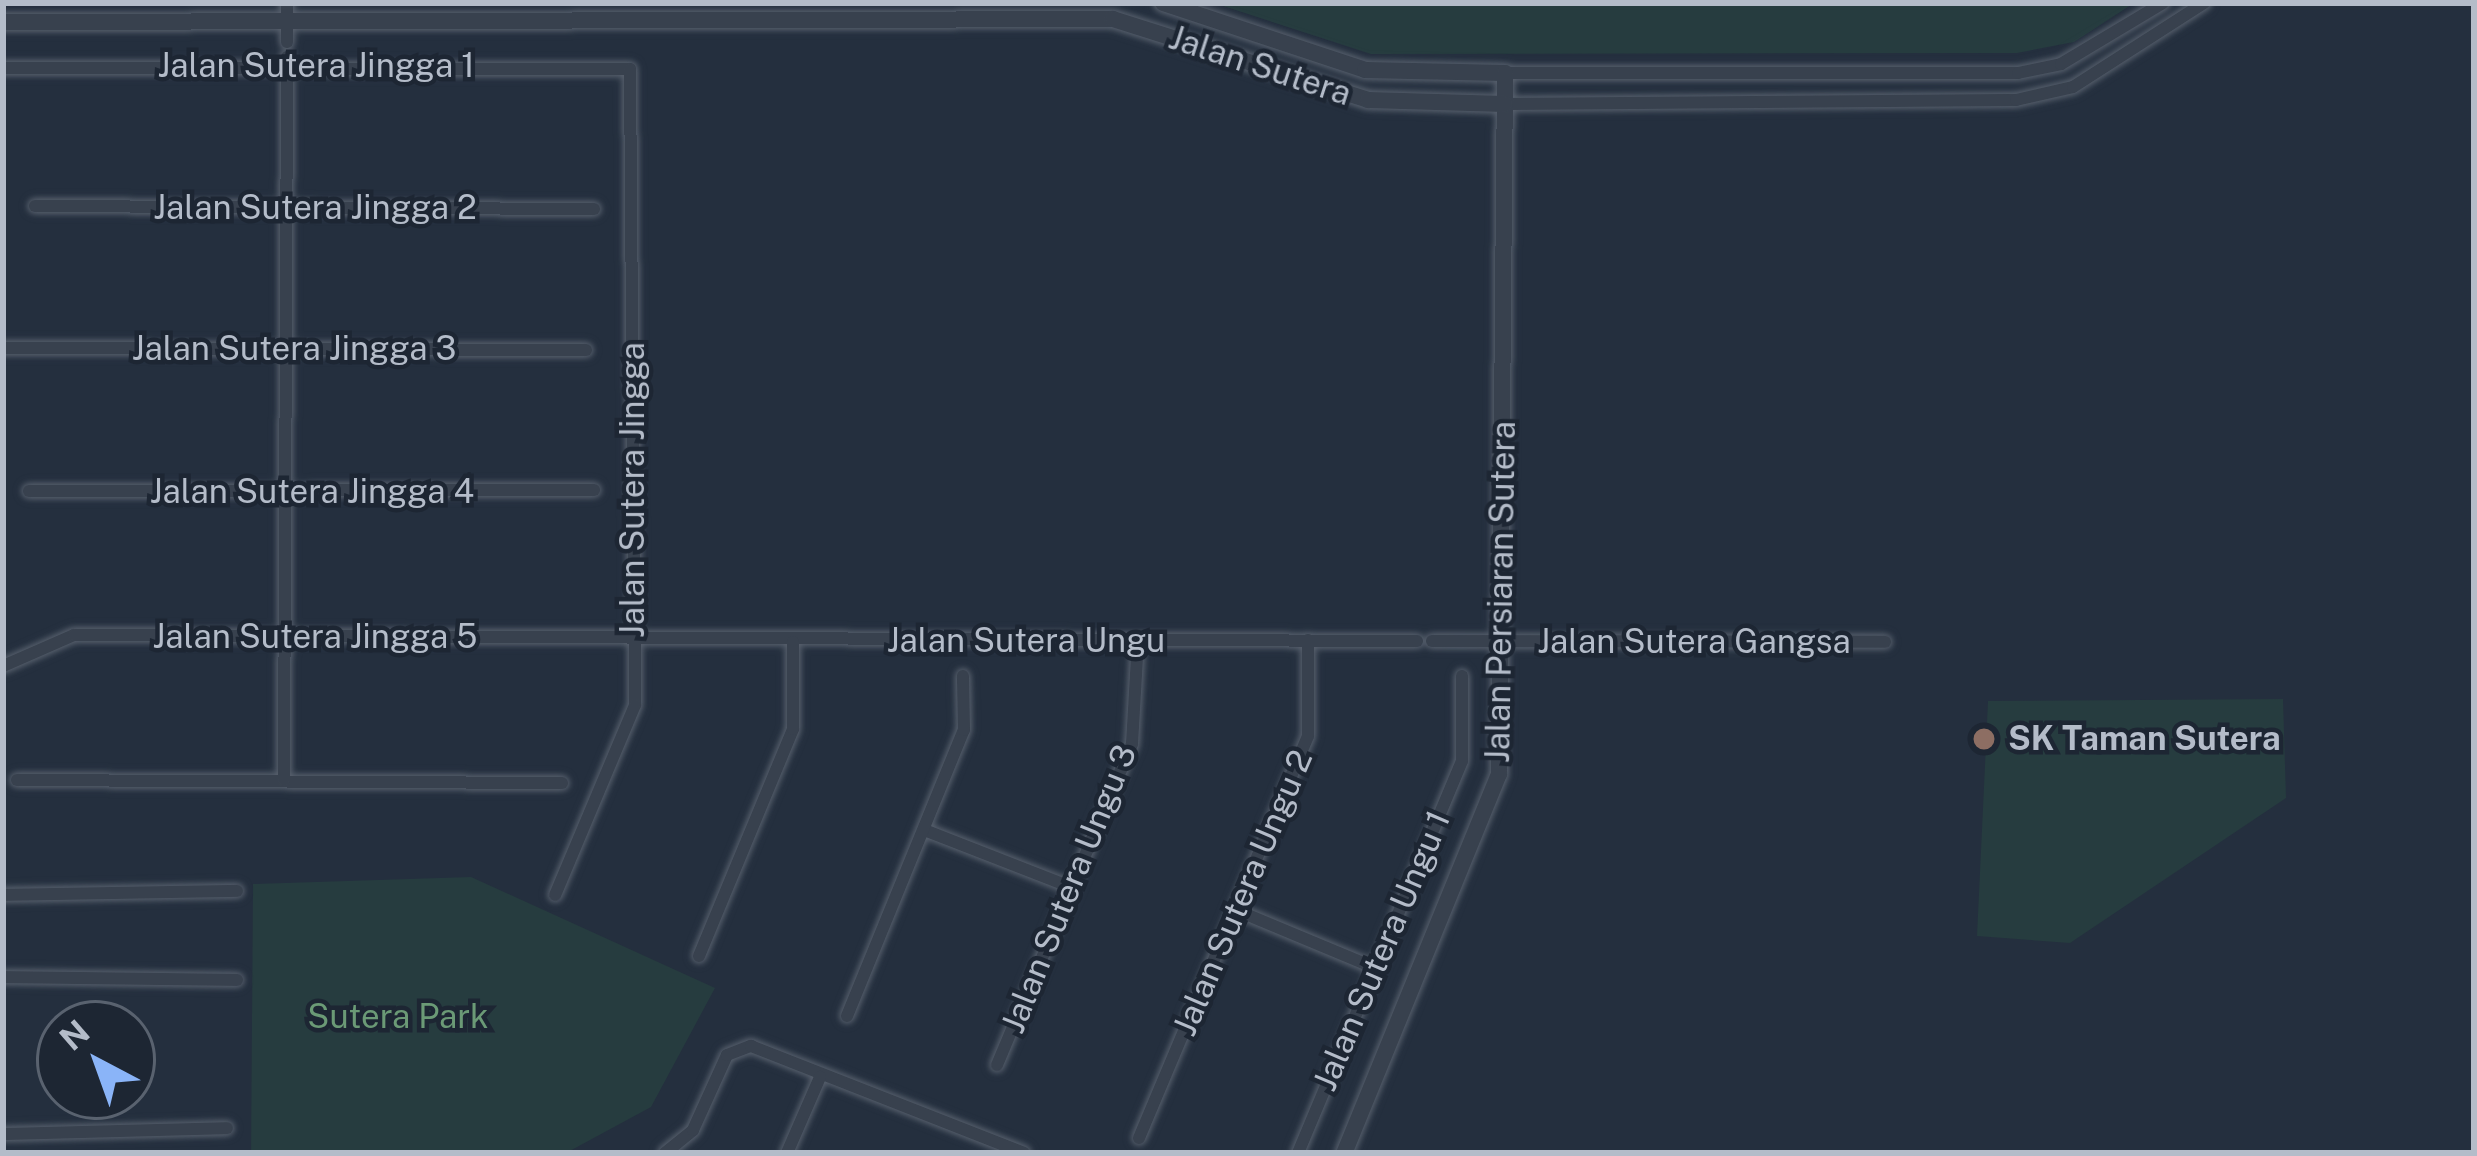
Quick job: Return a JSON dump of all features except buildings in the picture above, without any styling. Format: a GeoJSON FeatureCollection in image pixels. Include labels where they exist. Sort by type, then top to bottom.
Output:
{"type":"FeatureCollection","features":[{"type":"Feature","properties":{"kind":"street"},"geometry":{"type":"LineString","coordinates":[[284,780],[287,3]]}},
{"type":"Feature","properties":{"kind":"street"},"geometry":{"type":"LineString","coordinates":[[696,25],[702,3]]}},
{"type":"Feature","properties":{"kind":"street","name":"Jalan Sutera"},"geometry":{"type":"LineString","coordinates":[[1162,3],[1365,70],[1505,73],[2018,73],[2061,64],[2163,3]]}},
{"type":"Feature","properties":{"kind":"street","name":"Jalan Sutera"},"geometry":{"type":"LineString","coordinates":[[3,22],[696,25],[1113,19],[1368,100],[1505,104],[2015,100],[2073,87],[2204,3]]}},
{"type":"Feature","properties":{"kind":"street","name":"Jalan Sutera Jingga 1"},"geometry":{"type":"LineString","coordinates":[[3,68],[287,54],[630,69]]}},
{"type":"Feature","properties":{"kind":"street","name":"Jalan Sutera Jingga"},"geometry":{"type":"LineString","coordinates":[[555,895],[635,705],[630,69]]}},
{"type":"Feature","properties":{"kind":"street","name":"Jalan Persiaran Sutera"},"geometry":{"type":"LineString","coordinates":[[1344,1153],[1498,774],[1504,642],[1505,73]]}},
{"type":"Feature","properties":{"kind":"street","name":"Jalan Sutera Jingga 2"},"geometry":{"type":"LineString","coordinates":[[35,206],[594,209]]}},
{"type":"Feature","properties":{"kind":"street","name":"Jalan Sutera Jingga 3"},"geometry":{"type":"LineString","coordinates":[[3,348],[586,350]]}},
{"type":"Feature","properties":{"kind":"street","name":"Jalan Sutera Jingga 4"},"geometry":{"type":"LineString","coordinates":[[29,491],[594,490]]}},
{"type":"Feature","properties":{"kind":"street","name":"Jalan Sutera Jingga 5"},"geometry":{"type":"LineString","coordinates":[[3,666],[74,635],[634,640]]}},
{"type":"Feature","properties":{"kind":"street","name":"Jalan Sutera Ungu"},"geometry":{"type":"LineString","coordinates":[[634,640],[1504,642]]}},
{"type":"Feature","properties":{"kind":"street","name":"Jalan Sutera Ungu 3"},"geometry":{"type":"LineString","coordinates":[[997,1065],[1132,744],[1138,640]]}},
{"type":"Feature","properties":{"kind":"street","name":"Jalan Sutera Ungu 2"},"geometry":{"type":"LineString","coordinates":[[1139,1138],[1309,736],[1308,640]]}},
{"type":"Feature","properties":{"kind":"street"},"geometry":{"type":"LineString","coordinates":[[700,956],[794,729],[793,642]]}},
{"type":"Feature","properties":{"kind":"street","name":"Jalan Sutera Gangsa"},"geometry":{"type":"LineString","coordinates":[[1504,642],[1885,642]]}},
{"type":"Feature","properties":{"kind":"street"},"geometry":{"type":"LineString","coordinates":[[847,1016],[927,831],[964,730],[963,676]]}},
{"type":"Feature","properties":{"kind":"street","name":"Jalan Sutera Ungu 1"},"geometry":{"type":"LineString","coordinates":[[1298,1153],[1462,761],[1462,676]]}},
{"type":"Feature","properties":{"kind":"street"},"geometry":{"type":"LineString","coordinates":[[17,780],[562,783]]}},
{"type":"Feature","properties":{"kind":"street"},"geometry":{"type":"LineString","coordinates":[[927,831],[1071,887]]}},
{"type":"Feature","properties":{"kind":"street"},"geometry":{"type":"LineString","coordinates":[[3,895],[237,891]]}},
{"type":"Feature","properties":{"kind":"street"},"geometry":{"type":"LineString","coordinates":[[1236,910],[1372,967]]}},
{"type":"Feature","properties":{"kind":"street"},"geometry":{"type":"LineString","coordinates":[[3,976],[237,980]]}},
{"type":"Feature","properties":{"kind":"street"},"geometry":{"type":"LineString","coordinates":[[665,1153],[692,1130],[727,1055],[752,1046],[993,1147],[1024,1153]]}},
{"type":"Feature","properties":{"kind":"street"},"geometry":{"type":"LineString","coordinates":[[787,1153],[820,1077]]}},
{"type":"Feature","properties":{"kind":"street"},"geometry":{"type":"LineString","coordinates":[[3,1134],[227,1128]]}},
{"type":"Feature","properties":{"kind":"green space"},"geometry":{"type":"Polygon","coordinates":[[[1214,3],[2134,3],[2074,42],[2017,53],[1371,54],[1214,3]]]}},
{"type":"Feature","properties":{"kind":"green space"},"geometry":{"type":"Polygon","coordinates":[[[2283,699],[2286,798],[2070,943],[1977,936],[1988,701],[2283,699]]]}},
{"type":"Feature","properties":{"kind":"green space","name":"Sutera Park"},"geometry":{"type":"Polygon","coordinates":[[[471,877],[715,988],[651,1107],[566,1153],[251,1153],[253,884],[471,877]]]}},
{"type":"Feature","properties":{"kind":"place","name":"SK Taman Sutera"},"geometry":{"type":"Point","coordinates":[1984,739]}}]}
